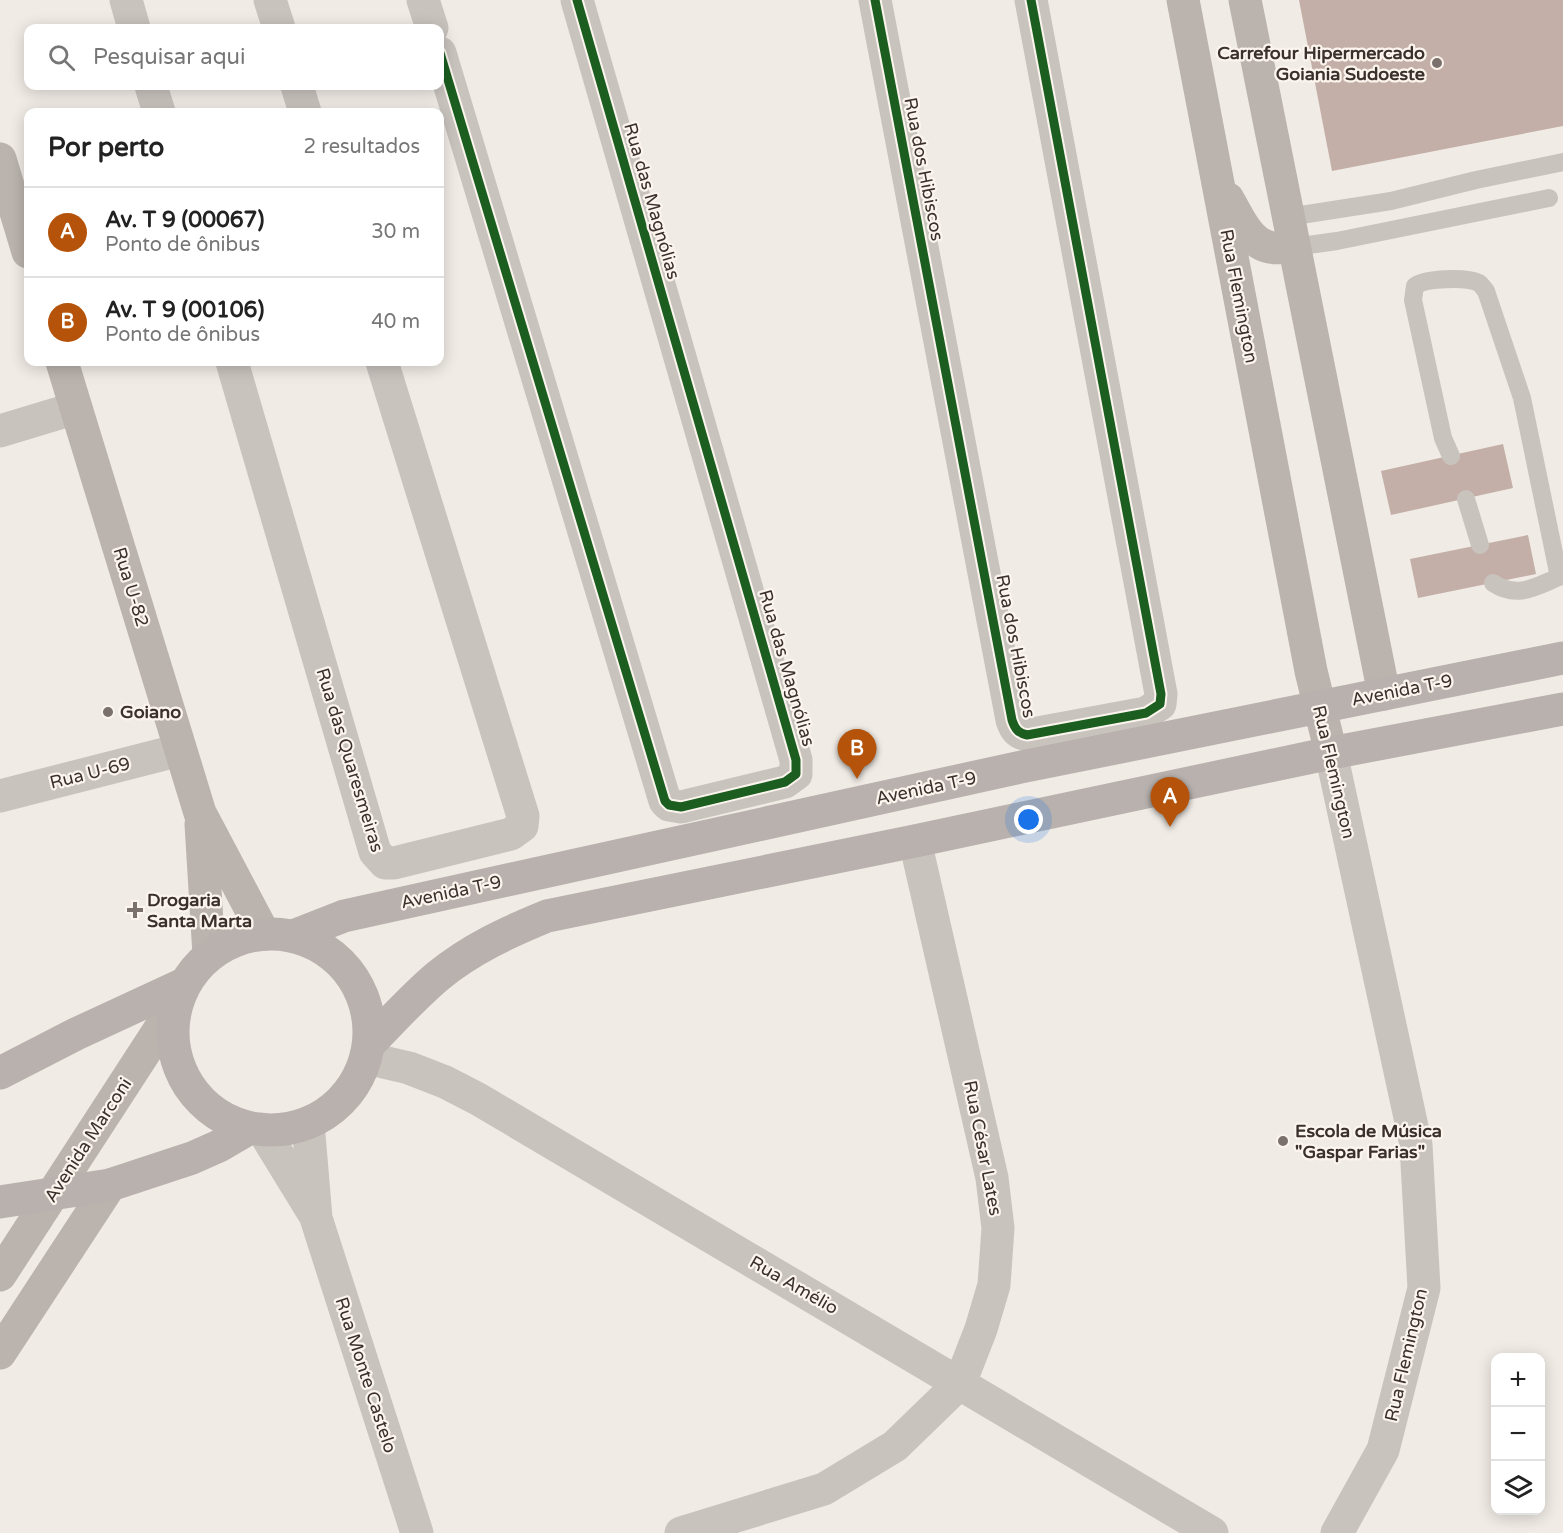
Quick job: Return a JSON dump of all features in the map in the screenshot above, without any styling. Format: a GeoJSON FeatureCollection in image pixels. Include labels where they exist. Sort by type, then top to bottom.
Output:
{"type":"FeatureCollection","features":[{"type":"Feature","properties":{"kind":"main road","name":"Avenida T-9"},"geometry":{"type":"LineString","coordinates":[[279,935],[344,916],[1021,767],[1562,657]]}},
{"type":"Feature","properties":{"kind":"main road"},"geometry":{"type":"LineString","coordinates":[[367,1052],[437,977],[470,953],[505,933],[547,916],[1331,753],[1563,709]]}},
{"type":"Feature","properties":{"kind":"main road"},"geometry":{"type":"LineString","coordinates":[[279,935],[316,944],[336,958],[352,976],[364,998],[369,1021],[367,1052],[357,1079],[344,1097],[327,1112],[308,1123],[285,1129],[256,1129],[225,1118],[203,1103],[186,1082],[175,1058],[172,1031],[180,994],[192,973],[209,955],[236,941],[279,935]]}},
{"type":"Feature","properties":{"kind":"main road"},"geometry":{"type":"LineString","coordinates":[[0,1072],[76,1034],[180,994]]}},
{"type":"Feature","properties":{"kind":"main road"},"geometry":{"type":"LineString","coordinates":[[0,1202],[110,1185],[192,1158],[256,1129]]}},
{"type":"Feature","properties":{"kind":"street"},"geometry":{"type":"LineString","coordinates":[[126,0],[133,24]]}},
{"type":"Feature","properties":{"kind":"street"},"geometry":{"type":"LineString","coordinates":[[270,0],[278,24]]}},
{"type":"Feature","properties":{"kind":"street"},"geometry":{"type":"LineString","coordinates":[[423,0],[431,24]]}},
{"type":"Feature","properties":{"kind":"street","name":"Rua das Magnólias"},"geometry":{"type":"LineString","coordinates":[[444,66],[665,801],[669,805],[681,807],[785,782],[796,774],[796,760],[577,0]]}},
{"type":"Feature","properties":{"kind":"street","name":"Rua dos Hibiscos"},"geometry":{"type":"LineString","coordinates":[[875,0],[1012,720],[1014,728],[1019,733],[1027,735],[1146,713],[1160,704],[1161,694],[1031,0]]}},
{"type":"Feature","properties":{"kind":"street","name":"Rua Flemington"},"geometry":{"type":"LineString","coordinates":[[1184,0],[1319,707],[1416,1145],[1424,1288],[1383,1450],[1337,1533]]}},
{"type":"Feature","properties":{"kind":"street"},"geometry":{"type":"LineString","coordinates":[[1245,0],[1384,694]]}},
{"type":"Feature","properties":{"kind":"street"},"geometry":{"type":"LineString","coordinates":[[152,90],[158,108]]}},
{"type":"Feature","properties":{"kind":"street"},"geometry":{"type":"LineString","coordinates":[[298,90],[304,108]]}},
{"type":"Feature","properties":{"kind":"street"},"geometry":{"type":"LineString","coordinates":[[0,159],[24,239]]}},
{"type":"Feature","properties":{"kind":"street"},"geometry":{"type":"LineString","coordinates":[[1217,179],[1246,230],[1258,243],[1270,248],[1291,232]]}},
{"type":"Feature","properties":{"kind":"street","name":"Rua U-82"},"geometry":{"type":"LineString","coordinates":[[63,366],[200,813],[209,955]]}},
{"type":"Feature","properties":{"kind":"street","name":"Rua das Quaresmeiras"},"geometry":{"type":"LineString","coordinates":[[233,366],[375,852],[385,862],[394,863],[511,834],[522,826],[523,816],[383,366]]}},
{"type":"Feature","properties":{"kind":"street"},"geometry":{"type":"LineString","coordinates":[[0,431],[76,408]]}},
{"type":"Feature","properties":{"kind":"street","name":"Rua U-69"},"geometry":{"type":"LineString","coordinates":[[0,796],[180,750]]}},
{"type":"Feature","properties":{"kind":"street","name":"Rua U-82"},"geometry":{"type":"LineString","coordinates":[[200,813],[279,935]]}},
{"type":"Feature","properties":{"kind":"street","name":"Rua César Lates"},"geometry":{"type":"LineString","coordinates":[[681,1533],[824,1489],[895,1446],[960,1383],[981,1329],[994,1285],[998,1228],[992,1178],[915,841]]}},
{"type":"Feature","properties":{"kind":"street","name":"Avenida Marconi"},"geometry":{"type":"LineString","coordinates":[[0,1275],[180,994]]}},
{"type":"Feature","properties":{"kind":"street","name":"Rua Amélio"},"geometry":{"type":"LineString","coordinates":[[367,1052],[445,1082],[478,1099],[1212,1533]]}},
{"type":"Feature","properties":{"kind":"street","name":"Rua Monte Castelo"},"geometry":{"type":"LineString","coordinates":[[308,1123],[316,1218],[417,1533]]}},
{"type":"Feature","properties":{"kind":"street","name":"Rua Monte Castelo"},"geometry":{"type":"LineString","coordinates":[[256,1129],[316,1218]]}},
{"type":"Feature","properties":{"kind":"street"},"geometry":{"type":"LineString","coordinates":[[0,1353],[110,1185]]}},
{"type":"Feature","properties":{"kind":"lane"},"geometry":{"type":"LineString","coordinates":[[1291,232],[1391,201],[1563,162]]}},
{"type":"Feature","properties":{"kind":"lane"},"geometry":{"type":"LineString","coordinates":[[1476,180],[1482,211]]}},
{"type":"Feature","properties":{"kind":"lane"},"geometry":{"type":"LineString","coordinates":[[1291,232],[1337,241],[1549,198]]}},
{"type":"Feature","properties":{"kind":"lane"},"geometry":{"type":"LineString","coordinates":[[1451,456],[1443,438],[1413,291],[1415,286],[1425,281],[1463,279],[1481,284],[1486,291],[1522,398],[1554,505],[1561,576],[1514,592],[1502,589],[1493,583]]}},
{"type":"Feature","properties":{"kind":"lane"},"geometry":{"type":"LineString","coordinates":[[1466,499],[1480,544]]}},
{"type":"Feature","properties":{"kind":"building","name":"Carrefour Hipermercado Goiania Sudoeste"},"geometry":{"type":"Polygon","coordinates":[[[1299,0],[1563,0],[1563,126],[1332,171],[1299,0]]]}},
{"type":"Feature","properties":{"kind":"building"},"geometry":{"type":"Polygon","coordinates":[[[1503,444],[1513,488],[1391,515],[1381,471],[1503,444]]]}},
{"type":"Feature","properties":{"kind":"building"},"geometry":{"type":"Polygon","coordinates":[[[1528,535],[1536,574],[1418,598],[1410,559],[1528,535]]]}},
{"type":"Feature","properties":{"kind":"cycle path"},"geometry":{"type":"LineString","coordinates":[[444,66],[665,801],[669,805],[681,807],[785,782],[796,774],[796,760],[577,0]]}},
{"type":"Feature","properties":{"kind":"cycle path"},"geometry":{"type":"LineString","coordinates":[[875,0],[1012,720],[1017,730],[1027,735],[1146,713],[1160,704],[1161,694],[1031,0]]}},
{"type":"Feature","properties":{"kind":"place","name":"Carrefour Hipermercado Goiania Sudoeste"},"geometry":{"type":"Point","coordinates":[1437,63]}},
{"type":"Feature","properties":{"kind":"place","name":"Goiano"},"geometry":{"type":"Point","coordinates":[108,712]}},
{"type":"Feature","properties":{"kind":"place","name":"Av. T 9 (00106)"},"geometry":{"type":"Point","coordinates":[857,779]}},
{"type":"Feature","properties":{"kind":"place","name":"Av. T 9 (00067)"},"geometry":{"type":"Point","coordinates":[1170,827]}},
{"type":"Feature","properties":{"kind":"place","name":"Drogaria Santa Marta"},"geometry":{"type":"Point","coordinates":[135,910]}},
{"type":"Feature","properties":{"kind":"place","name":"Escola de Música \"Gaspar Farias\""},"geometry":{"type":"Point","coordinates":[1283,1141]}}]}
